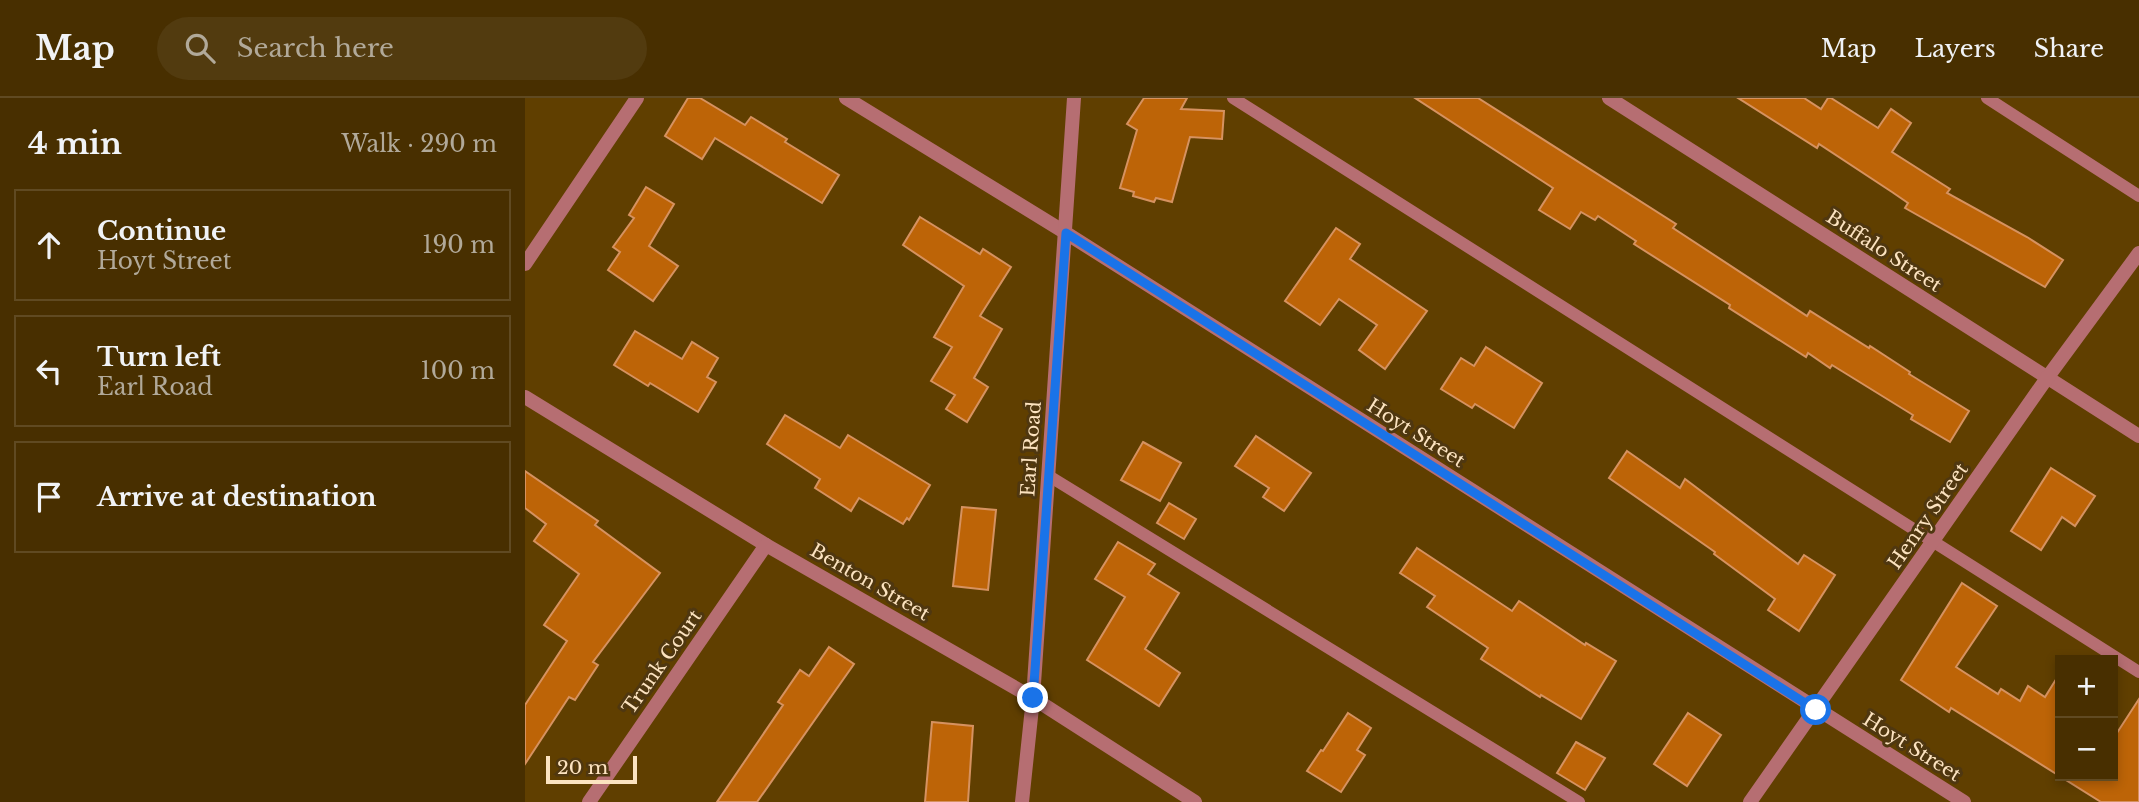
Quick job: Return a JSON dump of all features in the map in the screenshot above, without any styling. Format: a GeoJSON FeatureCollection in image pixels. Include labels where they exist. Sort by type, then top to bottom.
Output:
{"type":"FeatureCollection","features":[{"type":"Feature","properties":{"kind":"street"},"geometry":{"type":"LineString","coordinates":[[525,264],[637,98]]}},
{"type":"Feature","properties":{"kind":"street","name":"Hoyt Street"},"geometry":{"type":"LineString","coordinates":[[846,98],[1066,233],[1963,802]]}},
{"type":"Feature","properties":{"kind":"street","name":"Earl Road"},"geometry":{"type":"LineString","coordinates":[[1022,802],[1033,698],[1074,98]]}},
{"type":"Feature","properties":{"kind":"street","name":"Buffalo Street"},"geometry":{"type":"LineString","coordinates":[[1609,98],[2139,436]]}},
{"type":"Feature","properties":{"kind":"street","name":"Henry Street"},"geometry":{"type":"LineString","coordinates":[[1750,802],[2047,377],[2139,253]]}},
{"type":"Feature","properties":{"kind":"street","name":"Benton Street"},"geometry":{"type":"LineString","coordinates":[[525,397],[766,545],[1033,698],[1195,802]]}},
{"type":"Feature","properties":{"kind":"street","name":"Trunk Court"},"geometry":{"type":"LineString","coordinates":[[589,802],[766,545]]}},
{"type":"Feature","properties":{"kind":"lane"},"geometry":{"type":"LineString","coordinates":[[1233,98],[2139,672]]}},
{"type":"Feature","properties":{"kind":"lane"},"geometry":{"type":"LineString","coordinates":[[1987,98],[2139,196]]}},
{"type":"Feature","properties":{"kind":"lane"},"geometry":{"type":"LineString","coordinates":[[1049,476],[1579,802]]}},
{"type":"Feature","properties":{"kind":"building"},"geometry":{"type":"Polygon","coordinates":[[[688,98],[700,98],[745,125],[751,117],[787,139],[785,142],[839,175],[822,203],[715,138],[702,159],[665,136],[688,98]]]}},
{"type":"Feature","properties":{"kind":"building"},"geometry":{"type":"Polygon","coordinates":[[[1144,98],[1187,98],[1181,109],[1224,111],[1222,139],[1190,137],[1172,202],[1156,198],[1154,202],[1133,196],[1134,192],[1120,188],[1137,130],[1127,124],[1144,98]]]}},
{"type":"Feature","properties":{"kind":"building"},"geometry":{"type":"Polygon","coordinates":[[[1415,98],[1478,98],[1676,224],[1673,228],[1807,316],[1810,311],[1869,348],[1870,346],[1969,411],[1950,442],[1911,419],[1913,415],[1832,365],[1830,368],[1808,353],[1806,357],[1729,308],[1730,305],[1634,244],[1636,241],[1598,216],[1595,220],[1581,212],[1570,229],[1539,210],[1553,188],[1415,98]]]}},
{"type":"Feature","properties":{"kind":"building"},"geometry":{"type":"Polygon","coordinates":[[[1738,98],[1804,98],[1821,109],[1828,98],[1831,98],[1878,128],[1891,109],[1911,123],[1892,152],[1950,189],[1947,193],[2063,260],[2045,287],[1905,208],[1908,203],[1892,192],[1819,144],[1817,148],[1738,98]]]}},
{"type":"Feature","properties":{"kind":"building"},"geometry":{"type":"Polygon","coordinates":[[[646,187],[674,204],[649,246],[678,266],[653,301],[608,270],[620,252],[613,247],[634,218],[629,215],[646,187]]]}},
{"type":"Feature","properties":{"kind":"building"},"geometry":{"type":"Polygon","coordinates":[[[920,217],[980,254],[983,249],[1011,267],[980,316],[1002,329],[974,378],[988,387],[967,422],[946,409],[955,395],[931,381],[952,347],[934,337],[964,286],[903,245],[920,217]]]}},
{"type":"Feature","properties":{"kind":"building"},"geometry":{"type":"Polygon","coordinates":[[[1336,228],[1360,244],[1350,259],[1427,311],[1385,369],[1359,350],[1377,325],[1339,299],[1320,325],[1285,301],[1336,228]]]}},
{"type":"Feature","properties":{"kind":"building"},"geometry":{"type":"Polygon","coordinates":[[[635,331],[682,359],[692,342],[718,358],[707,377],[716,382],[698,412],[614,365],[635,331]]]}},
{"type":"Feature","properties":{"kind":"building"},"geometry":{"type":"Polygon","coordinates":[[[1486,347],[1542,383],[1514,428],[1475,404],[1472,408],[1441,389],[1461,358],[1474,366],[1486,347]]]}},
{"type":"Feature","properties":{"kind":"building"},"geometry":{"type":"Polygon","coordinates":[[[785,415],[840,448],[848,435],[930,485],[909,520],[907,518],[903,524],[859,498],[851,511],[815,488],[820,479],[767,444],[785,415]]]}},
{"type":"Feature","properties":{"kind":"building"},"geometry":{"type":"Polygon","coordinates":[[[1256,436],[1311,473],[1284,511],[1263,497],[1269,488],[1235,466],[1256,436]]]}},
{"type":"Feature","properties":{"kind":"building"},"geometry":{"type":"Polygon","coordinates":[[[1143,442],[1181,463],[1160,501],[1121,480],[1143,442]]]}},
{"type":"Feature","properties":{"kind":"building"},"geometry":{"type":"Polygon","coordinates":[[[1627,451],[1680,488],[1685,479],[1798,564],[1804,555],[1835,575],[1799,631],[1768,610],[1775,599],[1714,554],[1715,552],[1609,478],[1627,451]]]}},
{"type":"Feature","properties":{"kind":"building"},"geometry":{"type":"Polygon","coordinates":[[[2051,468],[2095,496],[2075,526],[2062,517],[2041,550],[2011,531],[2051,468]]]}},
{"type":"Feature","properties":{"kind":"building"},"geometry":{"type":"Polygon","coordinates":[[[525,471],[598,521],[595,525],[660,573],[593,662],[598,665],[575,700],[569,697],[525,764],[525,705],[567,641],[544,625],[579,574],[534,541],[546,524],[525,508],[525,471]]]}},
{"type":"Feature","properties":{"kind":"building"},"geometry":{"type":"Polygon","coordinates":[[[1169,503],[1196,519],[1184,539],[1157,523],[1169,503]]]}},
{"type":"Feature","properties":{"kind":"building"},"geometry":{"type":"Polygon","coordinates":[[[962,507],[996,510],[988,590],[953,586],[962,507]]]}},
{"type":"Feature","properties":{"kind":"building"},"geometry":{"type":"Polygon","coordinates":[[[1118,542],[1155,564],[1148,574],[1179,593],[1145,649],[1180,673],[1159,706],[1087,660],[1125,597],[1095,579],[1118,542]]]}},
{"type":"Feature","properties":{"kind":"building"},"geometry":{"type":"Polygon","coordinates":[[[1417,548],[1512,611],[1519,601],[1585,645],[1586,643],[1616,661],[1581,719],[1541,695],[1540,697],[1481,659],[1488,648],[1427,607],[1435,596],[1400,573],[1417,548]]]}},
{"type":"Feature","properties":{"kind":"building"},"geometry":{"type":"Polygon","coordinates":[[[1962,583],[1997,606],[1956,667],[1998,694],[2001,689],[2020,701],[2028,686],[2045,697],[2055,681],[2055,773],[1951,708],[1949,712],[1901,680],[1962,583]]]}},
{"type":"Feature","properties":{"kind":"building"},"geometry":{"type":"Polygon","coordinates":[[[829,647],[854,664],[757,802],[717,802],[783,705],[778,702],[800,670],[809,676],[829,647]]]}},
{"type":"Feature","properties":{"kind":"building"},"geometry":{"type":"Polygon","coordinates":[[[2139,699],[2139,802],[2101,802],[2067,781],[2118,781],[2118,731],[2139,699]]]}},
{"type":"Feature","properties":{"kind":"building"},"geometry":{"type":"Polygon","coordinates":[[[1348,713],[1371,728],[1357,750],[1365,755],[1341,792],[1307,771],[1348,713]]]}},
{"type":"Feature","properties":{"kind":"building"},"geometry":{"type":"Polygon","coordinates":[[[1688,713],[1721,735],[1687,786],[1654,764],[1688,713]]]}},
{"type":"Feature","properties":{"kind":"building"},"geometry":{"type":"Polygon","coordinates":[[[932,722],[973,726],[968,802],[925,802],[932,722]]]}},
{"type":"Feature","properties":{"kind":"building"},"geometry":{"type":"Polygon","coordinates":[[[1576,742],[1605,758],[1585,790],[1557,773],[1576,742]]]}},
{"type":"Feature","properties":{"kind":"route"},"geometry":{"type":"LineString","coordinates":[[1033,698],[1066,233],[1816,710]]}}]}
